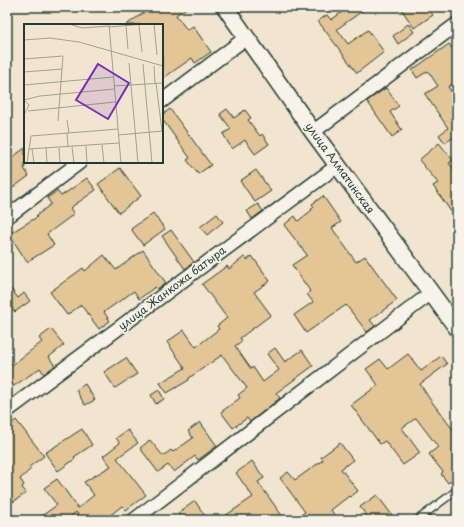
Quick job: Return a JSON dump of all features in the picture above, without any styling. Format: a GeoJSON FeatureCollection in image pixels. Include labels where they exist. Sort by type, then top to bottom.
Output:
{"type":"FeatureCollection","features":[{"type":"Feature","properties":{"kind":"street","name":"улица Алматинская"},"geometry":{"type":"LineString","coordinates":[[224,7],[247,37],[313,132],[457,328]]}},
{"type":"Feature","properties":{"kind":"street"},"geometry":{"type":"LineString","coordinates":[[313,132],[457,24]]}},
{"type":"Feature","properties":{"kind":"street"},"geometry":{"type":"LineString","coordinates":[[163,100],[247,37]]}},
{"type":"Feature","properties":{"kind":"street"},"geometry":{"type":"LineString","coordinates":[[7,217],[79,163]]}},
{"type":"Feature","properties":{"kind":"street","name":"улица Жанкожа батыра"},"geometry":{"type":"LineString","coordinates":[[7,411],[338,166]]}},
{"type":"Feature","properties":{"kind":"street"},"geometry":{"type":"LineString","coordinates":[[134,520],[431,293]]}},
{"type":"Feature","properties":{"kind":"lane"},"geometry":{"type":"LineString","coordinates":[[417,520],[457,490]]}},
{"type":"Feature","properties":{"kind":"building"},"geometry":{"type":"Polygon","coordinates":[[[152,7],[188,7],[176,15],[187,30],[193,26],[211,52],[195,63],[192,58],[163,78],[163,24],[127,24],[152,7]]]}},
{"type":"Feature","properties":{"kind":"building"},"geometry":{"type":"Polygon","coordinates":[[[349,7],[368,7],[337,29],[348,44],[368,30],[384,52],[357,73],[318,21],[327,15],[331,20],[349,7]]]}},
{"type":"Feature","properties":{"kind":"building"},"geometry":{"type":"Polygon","coordinates":[[[400,7],[427,7],[433,15],[414,28],[400,7]]]}},
{"type":"Feature","properties":{"kind":"building"},"geometry":{"type":"Polygon","coordinates":[[[408,24],[414,32],[398,44],[393,36],[408,24]]]}},
{"type":"Feature","properties":{"kind":"building"},"geometry":{"type":"Polygon","coordinates":[[[449,44],[457,56],[457,81],[448,87],[457,100],[457,142],[454,137],[445,143],[439,135],[448,128],[425,94],[438,86],[428,71],[417,78],[412,70],[449,44]]]}},
{"type":"Feature","properties":{"kind":"building"},"geometry":{"type":"Polygon","coordinates":[[[386,88],[399,106],[390,112],[402,130],[392,137],[367,101],[386,88]]]}},
{"type":"Feature","properties":{"kind":"building"},"geometry":{"type":"Polygon","coordinates":[[[170,109],[211,165],[198,174],[187,160],[190,158],[163,120],[163,114],[170,109]]]}},
{"type":"Feature","properties":{"kind":"building"},"geometry":{"type":"Polygon","coordinates":[[[227,109],[234,118],[245,110],[251,118],[248,120],[260,136],[262,134],[269,144],[255,154],[245,140],[232,149],[223,134],[231,129],[220,114],[227,109]]]}},
{"type":"Feature","properties":{"kind":"building"},"geometry":{"type":"Polygon","coordinates":[[[439,143],[453,160],[449,163],[457,174],[457,220],[433,186],[438,183],[419,160],[439,143]]]}},
{"type":"Feature","properties":{"kind":"building"},"geometry":{"type":"Polygon","coordinates":[[[24,149],[24,168],[29,176],[7,192],[7,161],[24,149]]]}},
{"type":"Feature","properties":{"kind":"building"},"geometry":{"type":"Polygon","coordinates":[[[120,168],[141,196],[119,213],[98,184],[120,168]]]}},
{"type":"Feature","properties":{"kind":"building"},"geometry":{"type":"Polygon","coordinates":[[[256,170],[271,191],[255,202],[240,181],[256,170]]]}},
{"type":"Feature","properties":{"kind":"building"},"geometry":{"type":"Polygon","coordinates":[[[87,178],[96,190],[70,208],[74,214],[47,234],[54,245],[27,262],[9,234],[37,217],[36,216],[51,204],[47,198],[57,191],[61,196],[87,178]]]}},
{"type":"Feature","properties":{"kind":"building"},"geometry":{"type":"Polygon","coordinates":[[[323,196],[341,222],[332,228],[356,262],[365,256],[397,300],[370,320],[375,326],[367,332],[346,305],[306,333],[294,315],[313,302],[307,294],[310,291],[292,265],[307,255],[284,225],[295,216],[298,221],[312,210],[311,209],[314,207],[312,204],[323,196]]]}},
{"type":"Feature","properties":{"kind":"building"},"geometry":{"type":"Polygon","coordinates":[[[258,204],[263,211],[252,219],[247,211],[258,204]]]}},
{"type":"Feature","properties":{"kind":"building"},"geometry":{"type":"Polygon","coordinates":[[[153,213],[165,229],[143,245],[131,229],[153,213]]]}},
{"type":"Feature","properties":{"kind":"building"},"geometry":{"type":"Polygon","coordinates":[[[217,214],[223,222],[207,235],[200,227],[217,214]]]}},
{"type":"Feature","properties":{"kind":"building"},"geometry":{"type":"Polygon","coordinates":[[[171,230],[194,262],[185,269],[162,236],[171,230]]]}},
{"type":"Feature","properties":{"kind":"building"},"geometry":{"type":"Polygon","coordinates":[[[143,250],[166,283],[157,289],[155,287],[139,299],[134,291],[104,312],[110,321],[99,329],[81,305],[67,315],[50,292],[83,268],[85,271],[104,255],[116,270],[143,250]]]}},
{"type":"Feature","properties":{"kind":"building"},"geometry":{"type":"Polygon","coordinates":[[[252,256],[270,281],[254,292],[271,315],[240,338],[242,341],[235,346],[251,369],[253,367],[263,382],[279,370],[267,354],[275,348],[285,362],[302,350],[313,366],[276,393],[280,398],[250,422],[247,418],[233,428],[221,412],[240,398],[238,395],[247,388],[222,355],[189,378],[189,380],[167,393],[160,383],[185,368],[167,342],[184,330],[196,347],[219,329],[217,326],[227,318],[202,284],[227,266],[229,269],[244,257],[247,260],[252,256]]]}},
{"type":"Feature","properties":{"kind":"building"},"geometry":{"type":"Polygon","coordinates":[[[7,284],[18,298],[24,293],[30,301],[15,312],[7,302],[7,284]]]}},
{"type":"Feature","properties":{"kind":"building"},"geometry":{"type":"Polygon","coordinates":[[[51,329],[64,345],[49,357],[55,366],[44,374],[40,368],[14,386],[7,377],[7,358],[12,365],[42,342],[39,338],[51,329]]]}},
{"type":"Feature","properties":{"kind":"building"},"geometry":{"type":"Polygon","coordinates":[[[408,354],[421,371],[441,356],[447,364],[420,384],[457,435],[457,476],[448,483],[441,474],[443,472],[429,454],[438,447],[416,418],[402,428],[420,453],[403,465],[385,441],[380,444],[351,405],[378,385],[366,369],[380,359],[388,369],[408,354]]]}},
{"type":"Feature","properties":{"kind":"building"},"geometry":{"type":"Polygon","coordinates":[[[126,358],[137,374],[115,388],[104,372],[126,358]]]}},
{"type":"Feature","properties":{"kind":"building"},"geometry":{"type":"Polygon","coordinates":[[[85,384],[95,400],[85,405],[76,390],[85,384]]]}},
{"type":"Feature","properties":{"kind":"building"},"geometry":{"type":"Polygon","coordinates":[[[159,390],[164,399],[156,404],[151,395],[159,390]]]}},
{"type":"Feature","properties":{"kind":"building"},"geometry":{"type":"Polygon","coordinates":[[[16,420],[44,456],[29,467],[31,469],[20,479],[24,485],[22,487],[26,493],[13,502],[7,494],[7,427],[16,420]]]}},
{"type":"Feature","properties":{"kind":"building"},"geometry":{"type":"Polygon","coordinates":[[[200,422],[217,446],[198,460],[195,456],[174,472],[168,465],[158,472],[140,448],[150,440],[163,456],[171,450],[173,452],[193,438],[188,431],[200,422]]]}},
{"type":"Feature","properties":{"kind":"building"},"geometry":{"type":"Polygon","coordinates":[[[82,429],[92,445],[74,457],[75,459],[58,471],[45,453],[82,429]]]}},
{"type":"Feature","properties":{"kind":"building"},"geometry":{"type":"Polygon","coordinates":[[[128,430],[138,443],[117,458],[146,495],[126,510],[122,506],[104,520],[82,520],[76,512],[66,520],[36,520],[57,505],[44,488],[57,479],[78,508],[94,495],[84,482],[111,466],[103,456],[120,443],[116,438],[128,430]]]}},
{"type":"Feature","properties":{"kind":"building"},"geometry":{"type":"Polygon","coordinates":[[[340,443],[353,460],[341,469],[358,491],[331,510],[338,520],[294,520],[305,512],[280,478],[288,472],[295,480],[323,460],[321,457],[340,443]]]}},
{"type":"Feature","properties":{"kind":"building"},"geometry":{"type":"Polygon","coordinates":[[[252,461],[264,478],[258,482],[285,520],[219,520],[253,497],[236,473],[252,461]]]}},
{"type":"Feature","properties":{"kind":"building"},"geometry":{"type":"Polygon","coordinates":[[[377,495],[392,515],[384,520],[370,520],[360,507],[377,495]]]}},
{"type":"Feature","properties":{"kind":"building"},"geometry":{"type":"Polygon","coordinates":[[[195,501],[205,516],[200,520],[183,520],[178,513],[195,501]]]}}]}
